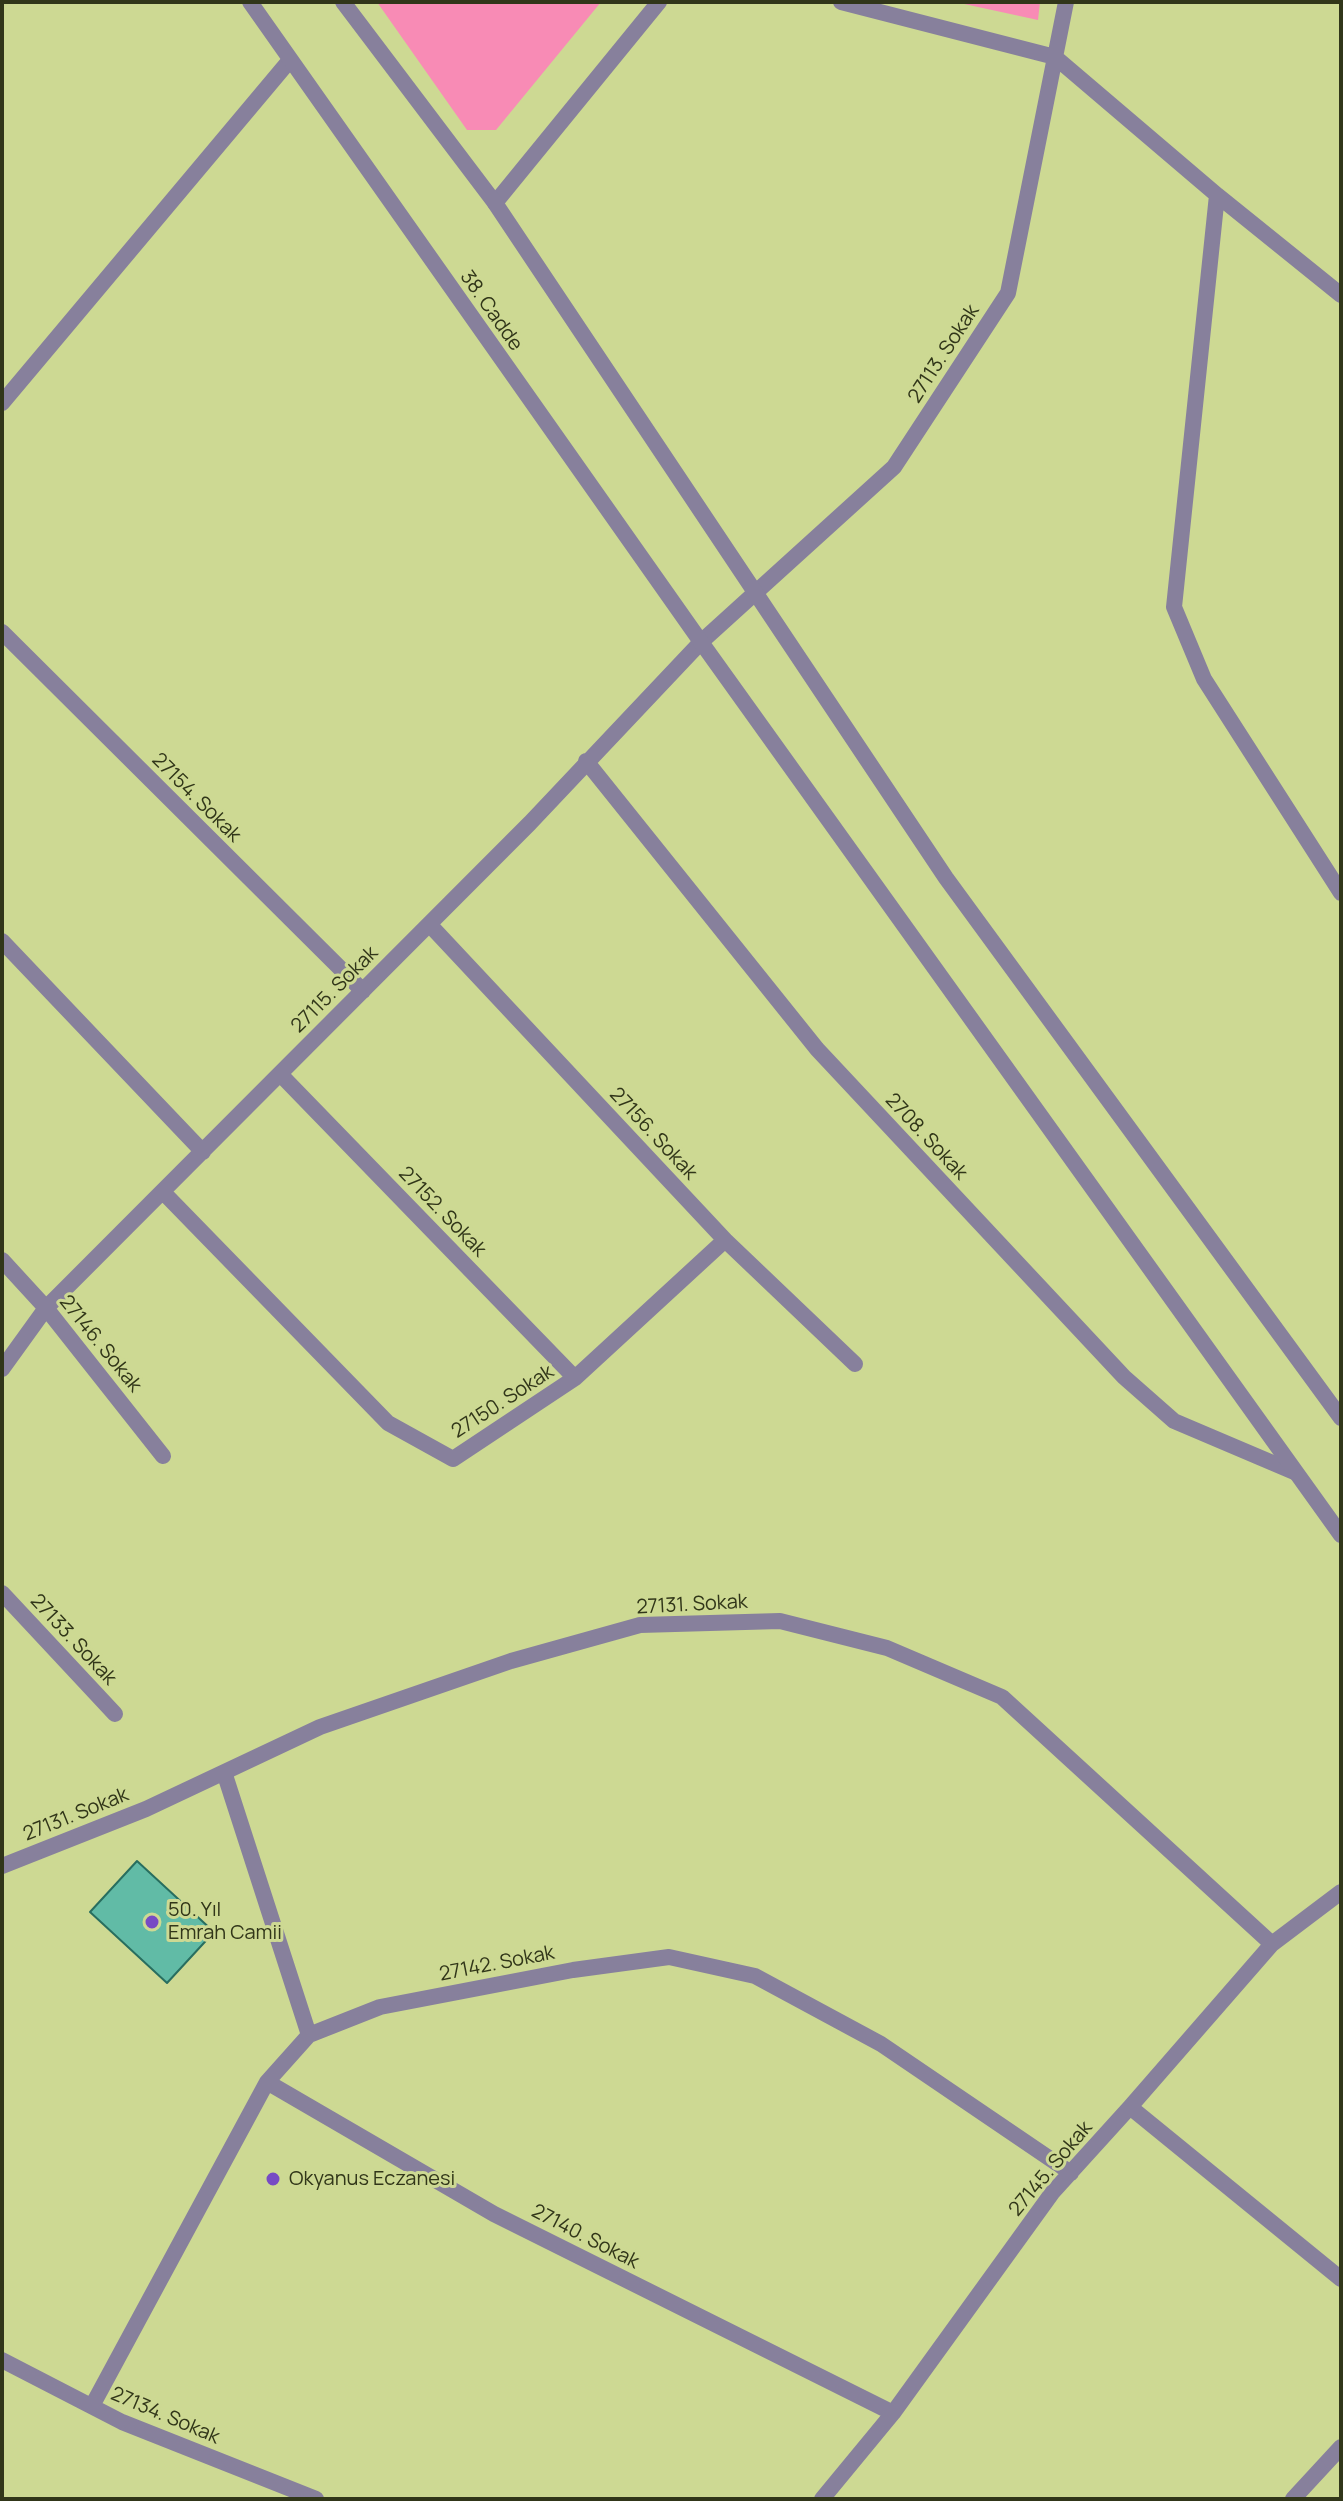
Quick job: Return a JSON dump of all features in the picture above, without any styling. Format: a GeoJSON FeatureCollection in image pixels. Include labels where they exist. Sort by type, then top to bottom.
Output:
{"type":"FeatureCollection","features":[{"type":"Feature","properties":{"kind":"street","name":"38. Cadde"},"geometry":{"type":"LineString","coordinates":[[250,2],[701,642],[1341,1535]]}},
{"type":"Feature","properties":{"kind":"street"},"geometry":{"type":"LineString","coordinates":[[343,2],[495,203],[946,878],[1341,1418]]}},
{"type":"Feature","properties":{"kind":"street"},"geometry":{"type":"LineString","coordinates":[[495,203],[659,2]]}},
{"type":"Feature","properties":{"kind":"street"},"geometry":{"type":"LineString","coordinates":[[841,2],[1055,57],[1217,195],[1341,295]]}},
{"type":"Feature","properties":{"kind":"street","name":"27113. Sokak"},"geometry":{"type":"LineString","coordinates":[[701,642],[894,467],[1008,293],[1066,2]]}},
{"type":"Feature","properties":{"kind":"street"},"geometry":{"type":"LineString","coordinates":[[2,403],[290,60]]}},
{"type":"Feature","properties":{"kind":"street"},"geometry":{"type":"LineString","coordinates":[[1217,195],[1174,607],[1204,679],[1341,893]]}},
{"type":"Feature","properties":{"kind":"street","name":"27154. Sokak"},"geometry":{"type":"LineString","coordinates":[[2,632],[363,991]]}},
{"type":"Feature","properties":{"kind":"street","name":"27115. Sokak"},"geometry":{"type":"LineString","coordinates":[[2,1369],[46,1308],[530,823],[701,642]]}},
{"type":"Feature","properties":{"kind":"street","name":"2708. Sokak"},"geometry":{"type":"LineString","coordinates":[[586,761],[817,1049],[1124,1377],[1174,1421],[1294,1472]]}},
{"type":"Feature","properties":{"kind":"street","name":"27156. Sokak"},"geometry":{"type":"LineString","coordinates":[[429,924],[725,1240],[855,1364]]}},
{"type":"Feature","properties":{"kind":"street"},"geometry":{"type":"LineString","coordinates":[[2,941],[203,1152]]}},
{"type":"Feature","properties":{"kind":"street","name":"27152. Sokak"},"geometry":{"type":"LineString","coordinates":[[280,1074],[575,1378]]}},
{"type":"Feature","properties":{"kind":"street","name":"27150. Sokak"},"geometry":{"type":"LineString","coordinates":[[163,1192],[388,1423],[453,1459],[575,1378],[725,1240]]}},
{"type":"Feature","properties":{"kind":"street","name":"27146. Sokak"},"geometry":{"type":"LineString","coordinates":[[2,1260],[46,1308],[163,1456]]}},
{"type":"Feature","properties":{"kind":"street","name":"27133. Sokak"},"geometry":{"type":"LineString","coordinates":[[2,1593],[115,1714]]}},
{"type":"Feature","properties":{"kind":"street","name":"27131. Sokak"},"geometry":{"type":"LineString","coordinates":[[2,1866],[146,1809],[320,1727],[511,1661],[640,1625],[780,1621],[887,1648],[1002,1697],[1272,1944]]}},
{"type":"Feature","properties":{"kind":"street"},"geometry":{"type":"LineString","coordinates":[[224,1772],[309,2035]]}},
{"type":"Feature","properties":{"kind":"street","name":"27145. Sokak"},"geometry":{"type":"LineString","coordinates":[[822,2499],[893,2413],[1052,2193],[1272,1944],[1341,1892]]}},
{"type":"Feature","properties":{"kind":"street","name":"27142. Sokak"},"geometry":{"type":"LineString","coordinates":[[92,2406],[267,2082],[309,2035],[380,2007],[573,1970],[669,1957],[755,1976],[867,2036],[1071,2173]]}},
{"type":"Feature","properties":{"kind":"street","name":"27140. Sokak"},"geometry":{"type":"LineString","coordinates":[[267,2082],[494,2214],[893,2413]]}},
{"type":"Feature","properties":{"kind":"street"},"geometry":{"type":"LineString","coordinates":[[1130,2107],[1341,2279]]}},
{"type":"Feature","properties":{"kind":"street","name":"27134. Sokak"},"geometry":{"type":"LineString","coordinates":[[2,2360],[122,2422],[316,2499]]}},
{"type":"Feature","properties":{"kind":"street"},"geometry":{"type":"LineString","coordinates":[[1293,2499],[1341,2447]]}},
{"type":"Feature","properties":{"kind":"shaded area"},"geometry":{"type":"Polygon","coordinates":[[[377,2],[601,2],[496,130],[467,130],[377,2]]]}},
{"type":"Feature","properties":{"kind":"shaded area"},"geometry":{"type":"Polygon","coordinates":[[[955,2],[1040,2],[1038,20],[955,2]]]}},
{"type":"Feature","properties":{"kind":"building","name":"50. Yıl Emrah Camii"},"geometry":{"type":"Polygon","coordinates":[[[137,1861],[214,1932],[167,1983],[90,1912],[137,1861]]]}},
{"type":"Feature","properties":{"kind":"place","name":"50. Yıl Emrah Camii"},"geometry":{"type":"Point","coordinates":[152,1922]}},
{"type":"Feature","properties":{"kind":"place","name":"Okyanus Eczanesi"},"geometry":{"type":"Point","coordinates":[273,2179]}}]}
